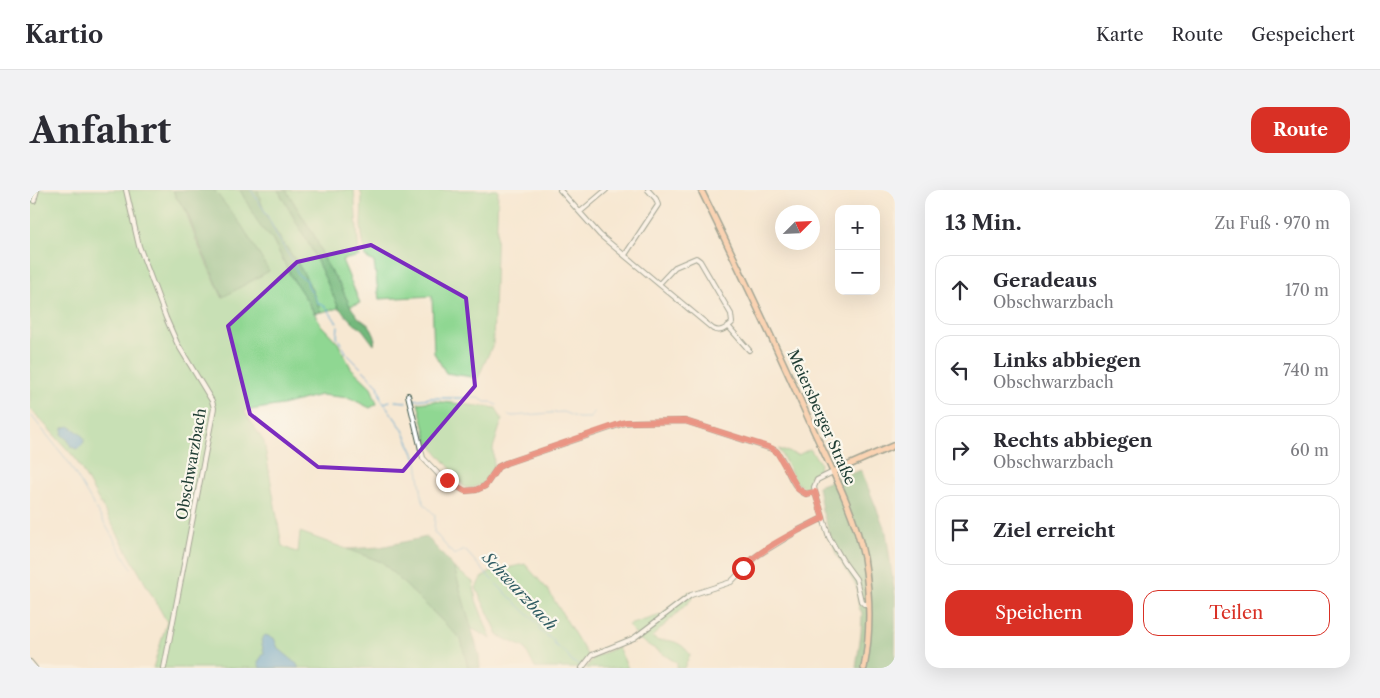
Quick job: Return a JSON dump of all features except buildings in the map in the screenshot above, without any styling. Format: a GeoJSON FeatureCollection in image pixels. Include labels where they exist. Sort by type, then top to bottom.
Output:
{"type":"FeatureCollection","features":[{"type":"Feature","properties":{"kind":"main road","name":"Meiersberger Straße"},"geometry":{"type":"LineString","coordinates":[[701,190],[762,315],[833,472],[861,545],[866,572],[868,604],[868,646],[864,668]]}},
{"type":"Feature","properties":{"kind":"main road"},"geometry":{"type":"LineString","coordinates":[[833,472],[895,445]]}},
{"type":"Feature","properties":{"kind":"street"},"geometry":{"type":"LineString","coordinates":[[34,201],[38,190]]}},
{"type":"Feature","properties":{"kind":"street","name":"Obschwarzbach"},"geometry":{"type":"LineString","coordinates":[[126,190],[139,246],[163,311],[178,343],[212,401],[214,408],[164,668]]}},
{"type":"Feature","properties":{"kind":"street"},"geometry":{"type":"LineString","coordinates":[[560,190],[600,235],[713,329],[722,330],[732,322],[731,314],[700,261],[696,258],[675,267],[659,284]]}},
{"type":"Feature","properties":{"kind":"street"},"geometry":{"type":"LineString","coordinates":[[580,212],[606,190]]}},
{"type":"Feature","properties":{"kind":"street"},"geometry":{"type":"LineString","coordinates":[[625,255],[658,205],[656,199],[648,190]]}},
{"type":"Feature","properties":{"kind":"street"},"geometry":{"type":"LineString","coordinates":[[728,326],[749,350]]}},
{"type":"Feature","properties":{"kind":"street"},"geometry":{"type":"LineString","coordinates":[[408,395],[423,458],[442,478],[465,491],[476,490],[485,486],[498,467],[506,463],[625,422],[685,421],[775,450],[780,455],[798,489],[806,494],[815,492]]}},
{"type":"Feature","properties":{"kind":"street"},"geometry":{"type":"LineString","coordinates":[[833,472],[817,480],[814,487],[815,492],[834,545],[856,579],[861,601],[868,604]]}},
{"type":"Feature","properties":{"kind":"street"},"geometry":{"type":"LineString","coordinates":[[582,668],[592,656],[634,638],[690,595],[700,590],[724,586],[731,582],[755,557],[799,530],[823,518]]}},
{"type":"Feature","properties":{"kind":"street"},"geometry":{"type":"LineString","coordinates":[[30,662],[35,668]]}},
{"type":"Feature","properties":{"kind":"highlighted area"},"geometry":{"type":"Polygon","coordinates":[[[371,245],[466,298],[475,386],[403,471],[318,467],[250,414],[228,326],[297,262],[371,245]]]}},
{"type":"Feature","properties":{"kind":"green space"},"geometry":{"type":"Polygon","coordinates":[[[30,190],[173,190],[175,196],[185,209],[196,240],[222,297],[269,271],[214,190],[240,190],[261,227],[273,240],[291,277],[321,325],[338,343],[351,368],[371,387],[377,404],[370,408],[350,398],[321,395],[282,405],[244,411],[264,442],[282,546],[298,553],[300,532],[382,562],[461,639],[468,668],[153,668],[167,622],[75,458],[30,408],[30,190]]]}},
{"type":"Feature","properties":{"kind":"green space"},"geometry":{"type":"Polygon","coordinates":[[[174,190],[214,190],[242,226],[269,271],[223,297],[186,209],[175,196],[174,190]]]}},
{"type":"Feature","properties":{"kind":"green space"},"geometry":{"type":"Polygon","coordinates":[[[240,190],[258,190],[265,213],[305,276],[321,312],[315,313],[291,276],[273,240],[260,226],[240,190]]]}},
{"type":"Feature","properties":{"kind":"green space"},"geometry":{"type":"Polygon","coordinates":[[[258,190],[278,190],[310,246],[339,308],[321,312],[305,276],[265,213],[258,190]]]}},
{"type":"Feature","properties":{"kind":"green space"},"geometry":{"type":"Polygon","coordinates":[[[278,190],[286,190],[315,237],[326,263],[340,285],[350,306],[359,318],[370,326],[375,337],[374,345],[362,329],[354,324],[339,308],[310,246],[278,190]]]}},
{"type":"Feature","properties":{"kind":"green space"},"geometry":{"type":"Polygon","coordinates":[[[286,190],[354,190],[359,256],[342,260],[360,303],[350,306],[340,285],[326,263],[315,237],[286,190]]]}},
{"type":"Feature","properties":{"kind":"green space"},"geometry":{"type":"Polygon","coordinates":[[[360,190],[498,190],[493,344],[478,378],[446,373],[434,353],[432,296],[379,299],[374,262],[365,257],[361,226],[362,196],[360,190]]]}},
{"type":"Feature","properties":{"kind":"green space"},"geometry":{"type":"Polygon","coordinates":[[[434,401],[496,408],[502,420],[493,448],[494,466],[482,484],[472,488],[464,487],[428,442],[418,403],[434,401]]]}},
{"type":"Feature","properties":{"kind":"green space"},"geometry":{"type":"Polygon","coordinates":[[[779,449],[798,455],[810,449],[820,463],[819,469],[810,476],[807,488],[796,482],[779,449]]]}},
{"type":"Feature","properties":{"kind":"green space"},"geometry":{"type":"Polygon","coordinates":[[[861,470],[886,532],[895,596],[895,668],[856,668],[862,613],[859,608],[856,585],[836,554],[822,510],[818,486],[861,470]]]}},
{"type":"Feature","properties":{"kind":"green space"},"geometry":{"type":"Polygon","coordinates":[[[427,537],[454,568],[479,655],[480,668],[468,668],[461,639],[382,562],[347,549],[380,547],[427,537]]]}},
{"type":"Feature","properties":{"kind":"green space"},"geometry":{"type":"Polygon","coordinates":[[[525,564],[548,590],[588,656],[579,668],[535,668],[525,648],[499,636],[476,588],[481,578],[490,572],[525,564]]]}},
{"type":"Feature","properties":{"kind":"green space"},"geometry":{"type":"Polygon","coordinates":[[[454,568],[473,582],[476,600],[491,639],[471,628],[454,568]]]}},
{"type":"Feature","properties":{"kind":"green space"},"geometry":{"type":"Polygon","coordinates":[[[690,591],[693,598],[652,637],[658,641],[668,640],[677,643],[687,651],[690,655],[684,668],[677,668],[677,663],[639,639],[628,625],[661,615],[690,591]]]}},
{"type":"Feature","properties":{"kind":"green space"},"geometry":{"type":"Polygon","coordinates":[[[618,647],[628,668],[586,668],[594,657],[618,647]]]}},
{"type":"Feature","properties":{"kind":"water"},"geometry":{"type":"Polygon","coordinates":[[[69,426],[80,433],[84,439],[82,445],[77,449],[71,447],[68,440],[62,435],[63,428],[69,426]]]}},
{"type":"Feature","properties":{"kind":"water"},"geometry":{"type":"Polygon","coordinates":[[[265,635],[274,638],[278,648],[296,663],[299,668],[260,668],[258,662],[264,653],[261,640],[265,635]]]}},
{"type":"Feature","properties":{"kind":"waterway","name":"Schwarzbach"},"geometry":{"type":"LineString","coordinates":[[251,190],[266,213],[278,238],[293,262],[298,275],[307,280],[308,286],[318,303],[326,307],[337,323]]}},
{"type":"Feature","properties":{"kind":"waterway","name":"Schwarzbach"},"geometry":{"type":"LineString","coordinates":[[338,326],[337,337],[347,354],[378,385],[381,399],[402,428],[416,458]]}},
{"type":"Feature","properties":{"kind":"waterway"},"geometry":{"type":"LineString","coordinates":[[414,400],[479,398],[485,402],[492,402],[497,405]]}},
{"type":"Feature","properties":{"kind":"waterway","name":"Schwarzbach"},"geometry":{"type":"LineString","coordinates":[[384,403],[390,401]]}},
{"type":"Feature","properties":{"kind":"waterway"},"geometry":{"type":"LineString","coordinates":[[395,401],[406,402]]}},
{"type":"Feature","properties":{"kind":"waterway"},"geometry":{"type":"LineString","coordinates":[[508,415],[563,412],[578,418],[590,418],[594,412]]}},
{"type":"Feature","properties":{"kind":"waterway"},"geometry":{"type":"LineString","coordinates":[[30,414],[67,460],[131,568]]}},
{"type":"Feature","properties":{"kind":"waterway","name":"Schwarzbach"},"geometry":{"type":"LineString","coordinates":[[417,462],[424,504],[435,515],[434,532],[454,555],[465,550],[491,579],[539,625],[539,630],[554,641],[554,644],[566,653],[570,660],[579,665]]}},
{"type":"Feature","properties":{"kind":"route"},"geometry":{"type":"LineString","coordinates":[[447,480],[465,491],[476,490],[485,486],[498,467],[506,463],[625,422],[685,421],[705,426],[771,448],[777,452],[798,489],[806,494],[815,492],[823,518],[774,545],[755,557],[743,568]]}}]}
